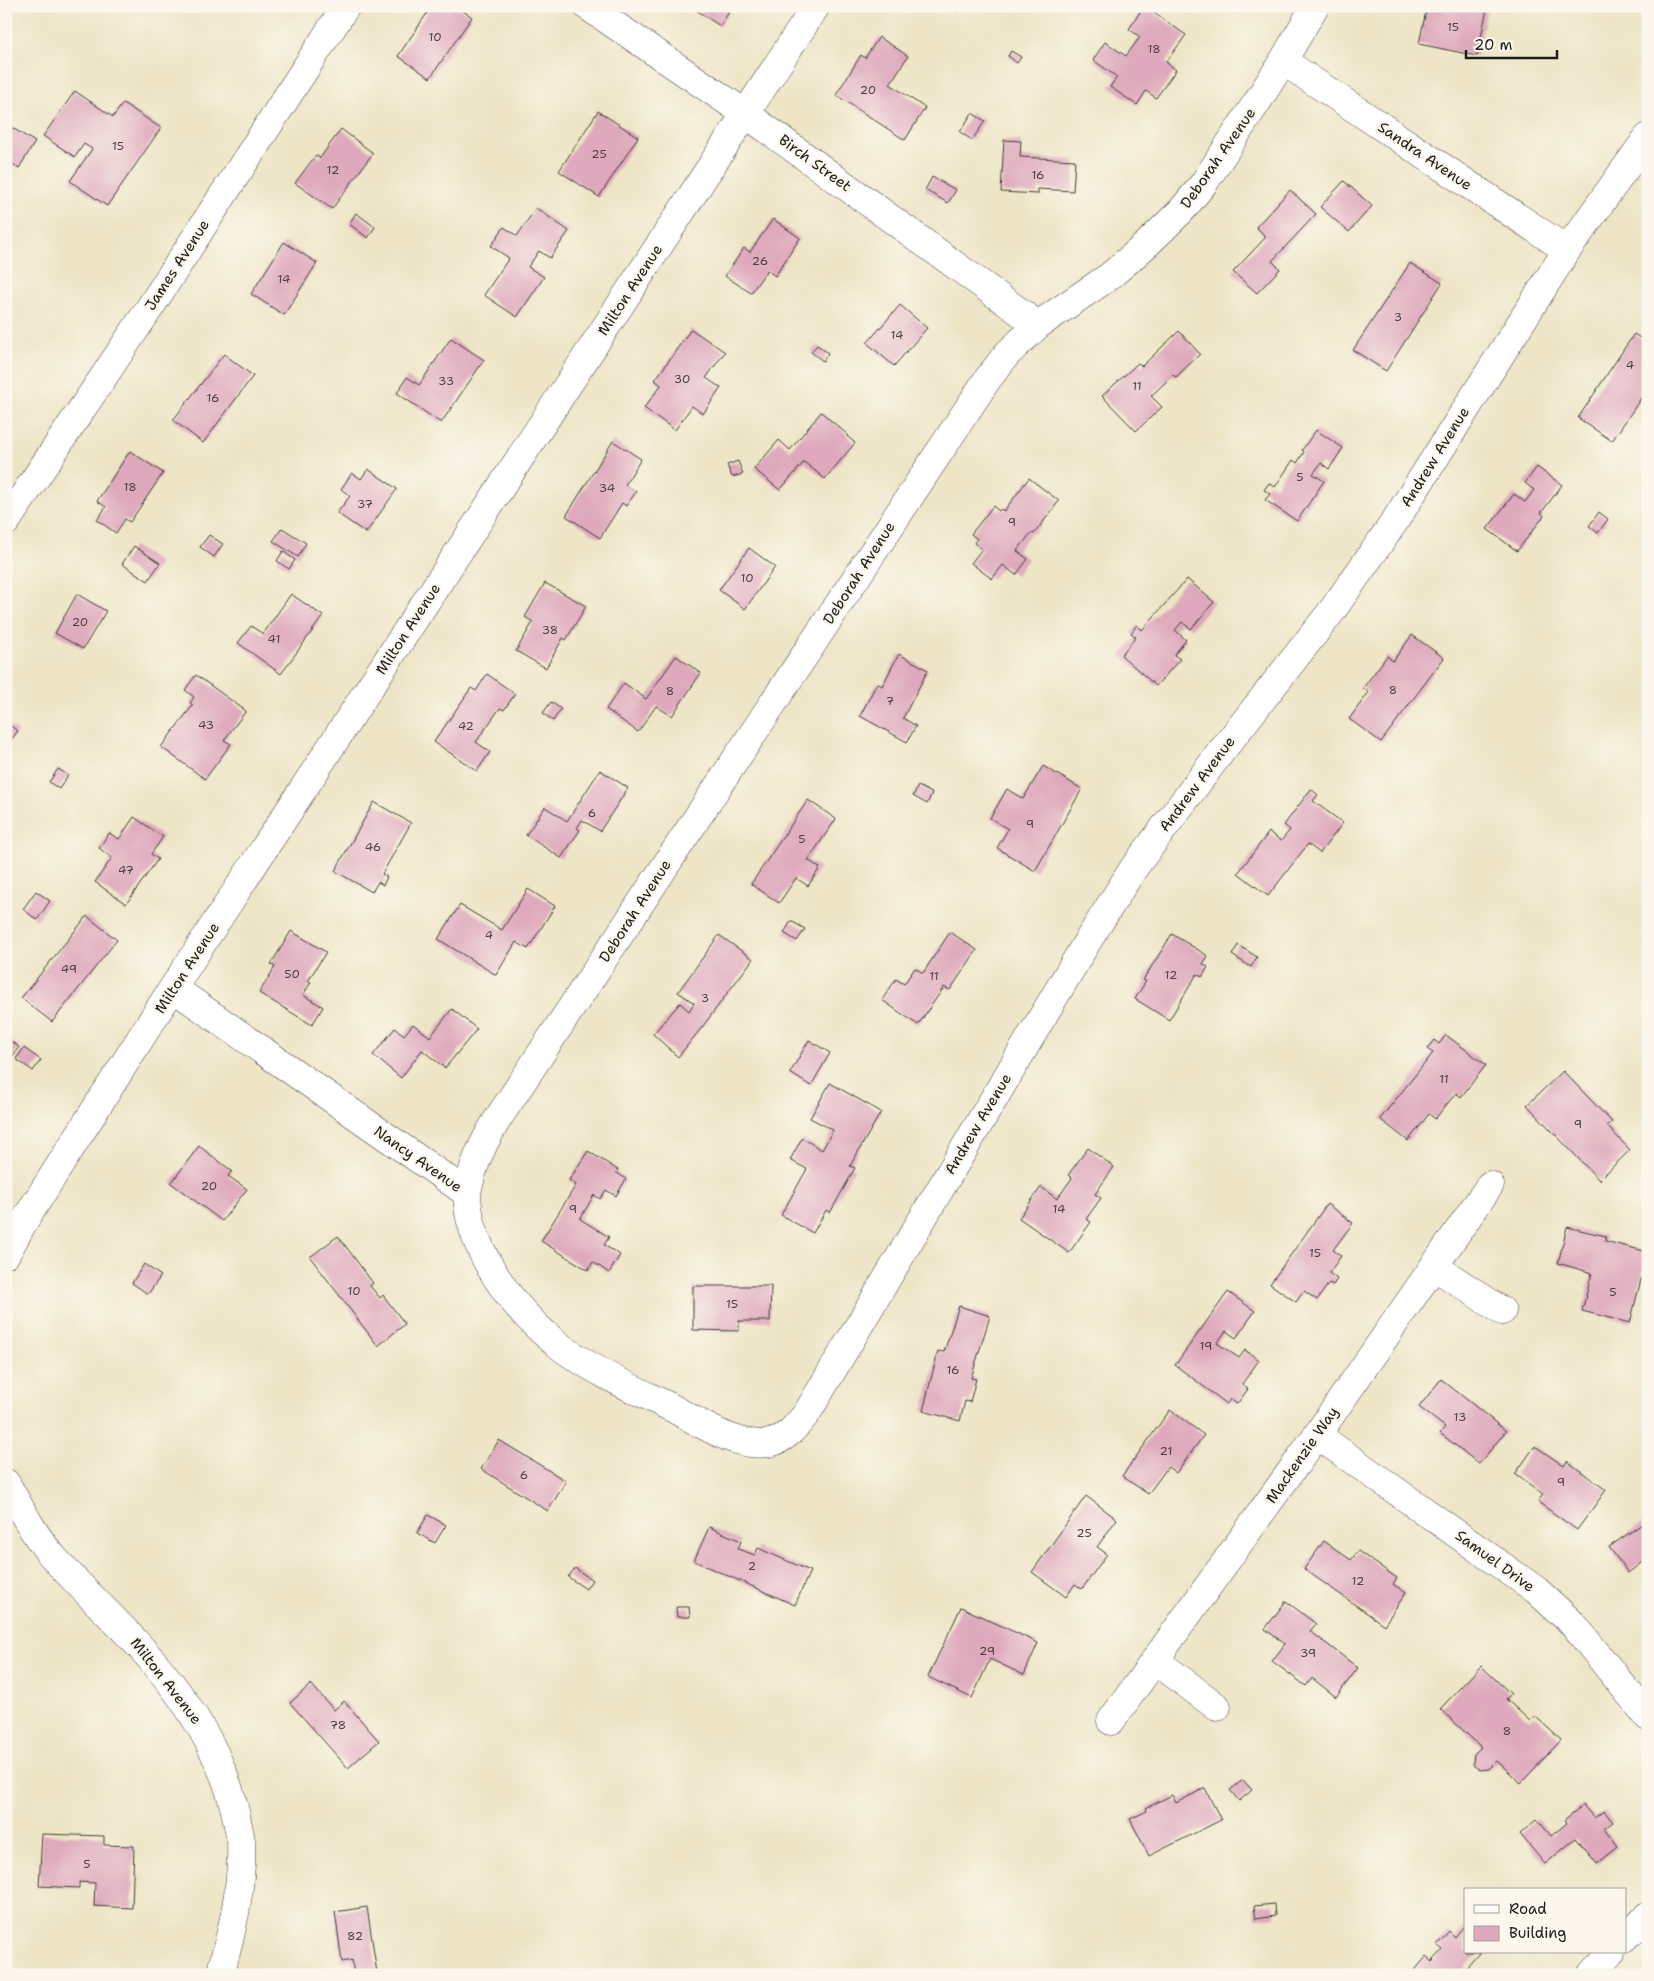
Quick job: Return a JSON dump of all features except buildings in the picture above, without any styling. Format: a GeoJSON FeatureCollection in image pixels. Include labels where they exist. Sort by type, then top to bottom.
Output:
{"type":"FeatureCollection","features":[{"type":"Feature","properties":{"kind":"street","name":"James Avenue"},"geometry":{"type":"LineString","coordinates":[[6,522],[137,328],[346,6]]}},
{"type":"Feature","properties":{"kind":"street","name":"Birch Street"},"geometry":{"type":"LineString","coordinates":[[588,6],[746,114],[1038,326]]}},
{"type":"Feature","properties":{"kind":"street","name":"Milton Avenue"},"geometry":{"type":"LineString","coordinates":[[6,1254],[14,1219],[173,988],[816,6]]}},
{"type":"Feature","properties":{"kind":"street","name":"Deborah Avenue"},"geometry":{"type":"LineString","coordinates":[[467,1193],[472,1170],[482,1145],[986,380],[1007,354],[1038,326],[1110,276],[1182,210],[1204,183],[1283,61],[1315,6]]}},
{"type":"Feature","properties":{"kind":"street","name":"Sandra Avenue"},"geometry":{"type":"LineString","coordinates":[[1283,61],[1566,250]]}},
{"type":"Feature","properties":{"kind":"street","name":"Andrew Avenue"},"geometry":{"type":"LineString","coordinates":[[770,1443],[786,1436],[807,1413],[1082,950],[1133,869],[1220,752],[1331,612],[1393,524],[1566,250],[1648,137]]}},
{"type":"Feature","properties":{"kind":"street","name":"Nancy Avenue"},"geometry":{"type":"LineString","coordinates":[[173,988],[467,1193],[467,1208],[472,1229],[480,1250],[490,1267],[529,1319],[561,1347],[602,1372],[712,1429],[738,1440],[770,1443]]}},
{"type":"Feature","properties":{"kind":"street","name":"Mackenzie Way"},"geometry":{"type":"LineString","coordinates":[[1110,1721],[1317,1434],[1490,1185]]}},
{"type":"Feature","properties":{"kind":"street"},"geometry":{"type":"LineString","coordinates":[[1434,1266],[1502,1311]]}},
{"type":"Feature","properties":{"kind":"street","name":"Samuel Drive"},"geometry":{"type":"LineString","coordinates":[[1317,1434],[1536,1590],[1573,1624],[1648,1716]]}},
{"type":"Feature","properties":{"kind":"street","name":"Milton Avenue"},"geometry":{"type":"LineString","coordinates":[[6,1483],[24,1515],[54,1558],[143,1650],[179,1693],[199,1721],[213,1747],[231,1795],[241,1840],[240,1877],[234,1926],[220,1975]]}},
{"type":"Feature","properties":{"kind":"street"},"geometry":{"type":"LineString","coordinates":[[1155,1660],[1217,1707]]}},
{"type":"Feature","properties":{"kind":"street"},"geometry":{"type":"LineString","coordinates":[[1626,1937],[1648,1916]]}},
{"type":"Feature","properties":{"kind":"street"},"geometry":{"type":"LineString","coordinates":[[1592,1975],[1609,1954]]}}]}
